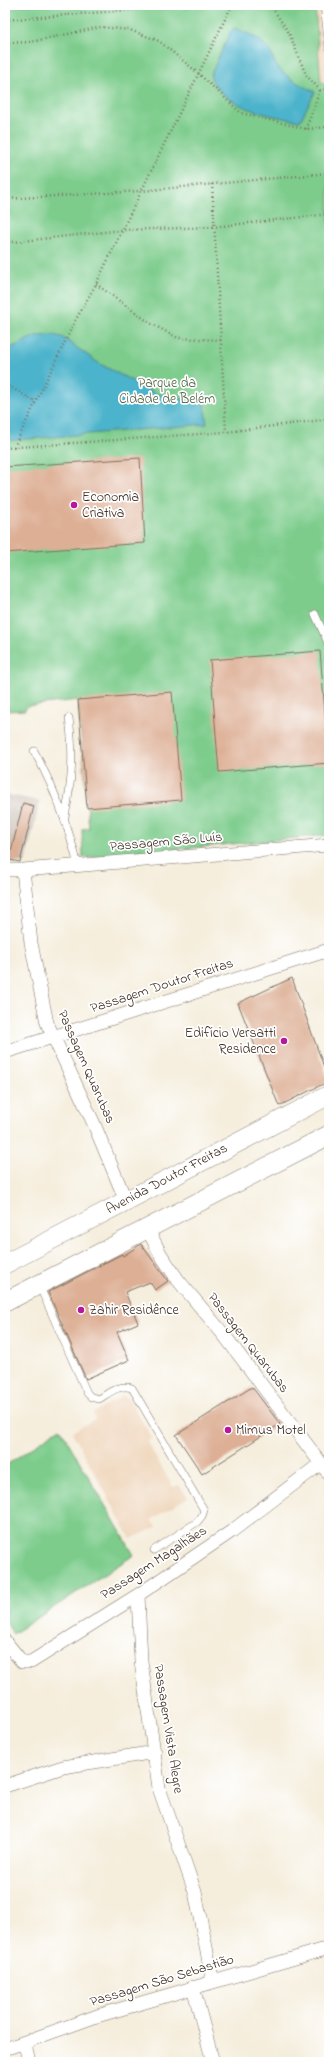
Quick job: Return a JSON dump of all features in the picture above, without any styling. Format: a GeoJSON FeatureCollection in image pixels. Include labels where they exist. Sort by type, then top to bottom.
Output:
{"type":"FeatureCollection","features":[{"type":"Feature","properties":{"kind":"main road","name":"Avenida Doutor Freitas"},"geometry":{"type":"LineString","coordinates":[[5,1264],[329,1094]]}},
{"type":"Feature","properties":{"kind":"main road"},"geometry":{"type":"LineString","coordinates":[[5,1302],[329,1135]]}},
{"type":"Feature","properties":{"kind":"street","name":"Passagem São Luís"},"geometry":{"type":"LineString","coordinates":[[5,870],[24,870],[329,845]]}},
{"type":"Feature","properties":{"kind":"street","name":"Passagem Quarubas"},"geometry":{"type":"LineString","coordinates":[[24,870],[31,943],[47,1023],[94,1124],[126,1201]]}},
{"type":"Feature","properties":{"kind":"street","name":"Passagem Doutor Freitas"},"geometry":{"type":"LineString","coordinates":[[5,1052],[329,950]]}},
{"type":"Feature","properties":{"kind":"street","name":"Passagem Quarubas"},"geometry":{"type":"LineString","coordinates":[[147,1228],[161,1255],[178,1280],[224,1335],[329,1474]]}},
{"type":"Feature","properties":{"kind":"street","name":"Passagem Magalhães"},"geometry":{"type":"LineString","coordinates":[[5,1641],[22,1662],[30,1662],[138,1594],[232,1531],[320,1464]]}},
{"type":"Feature","properties":{"kind":"street","name":"Passagem Vista Alegre"},"geometry":{"type":"LineString","coordinates":[[138,1594],[141,1661],[159,1788],[195,1892],[213,1982]]}},
{"type":"Feature","properties":{"kind":"street"},"geometry":{"type":"LineString","coordinates":[[5,1786],[63,1767],[155,1752]]}},
{"type":"Feature","properties":{"kind":"street","name":"Passagem São Sebastião"},"geometry":{"type":"LineString","coordinates":[[5,2049],[24,2044],[97,2016],[329,1948]]}},
{"type":"Feature","properties":{"kind":"street"},"geometry":{"type":"LineString","coordinates":[[193,1987],[213,2062]]}},
{"type":"Feature","properties":{"kind":"street"},"geometry":{"type":"LineString","coordinates":[[24,2044],[29,2062]]}},
{"type":"Feature","properties":{"kind":"lane"},"geometry":{"type":"LineString","coordinates":[[324,5],[329,47]]}},
{"type":"Feature","properties":{"kind":"lane"},"geometry":{"type":"LineString","coordinates":[[315,614],[329,645]]}},
{"type":"Feature","properties":{"kind":"lane"},"geometry":{"type":"LineString","coordinates":[[65,817],[71,783],[73,750],[69,718]]}},
{"type":"Feature","properties":{"kind":"lane"},"geometry":{"type":"LineString","coordinates":[[34,751],[49,778],[65,817],[78,865]]}},
{"type":"Feature","properties":{"kind":"lane"},"geometry":{"type":"LineString","coordinates":[[39,1284],[87,1393],[91,1397],[99,1399],[119,1388],[126,1386],[132,1388],[204,1510],[202,1516],[197,1522],[154,1550]]}},
{"type":"Feature","properties":{"kind":"path"},"geometry":{"type":"LineString","coordinates":[[5,20],[190,5]]}},
{"type":"Feature","properties":{"kind":"path"},"geometry":{"type":"LineString","coordinates":[[14,448],[75,321],[96,284],[232,5]]}},
{"type":"Feature","properties":{"kind":"path"},"geometry":{"type":"LineString","coordinates":[[261,5],[271,6],[289,33],[306,74],[320,90]]}},
{"type":"Feature","properties":{"kind":"path"},"geometry":{"type":"LineString","coordinates":[[5,43],[30,42],[102,27],[130,30],[159,41],[198,73],[241,113],[306,129],[329,127]]}},
{"type":"Feature","properties":{"kind":"path"},"geometry":{"type":"LineString","coordinates":[[320,90],[329,89]]}},
{"type":"Feature","properties":{"kind":"path"},"geometry":{"type":"LineString","coordinates":[[306,129],[320,90]]}},
{"type":"Feature","properties":{"kind":"path"},"geometry":{"type":"LineString","coordinates":[[5,199],[141,191],[329,173]]}},
{"type":"Feature","properties":{"kind":"path"},"geometry":{"type":"LineString","coordinates":[[212,184],[213,227],[226,432]]}},
{"type":"Feature","properties":{"kind":"path"},"geometry":{"type":"LineString","coordinates":[[5,243],[122,230],[213,227],[329,214]]}},
{"type":"Feature","properties":{"kind":"path"},"geometry":{"type":"LineString","coordinates":[[96,284],[150,324],[178,338],[221,340]]}},
{"type":"Feature","properties":{"kind":"path"},"geometry":{"type":"LineString","coordinates":[[5,384],[36,402]]}},
{"type":"Feature","properties":{"kind":"path"},"geometry":{"type":"LineString","coordinates":[[5,448],[226,432],[329,419]]}},
{"type":"Feature","properties":{"kind":"shaded area"},"geometry":{"type":"Polygon","coordinates":[[[315,5],[329,5],[329,82],[321,83],[315,5]]]}},
{"type":"Feature","properties":{"kind":"shaded area"},"geometry":{"type":"Polygon","coordinates":[[[5,794],[40,801],[25,863],[5,863],[5,794]]]}},
{"type":"Feature","properties":{"kind":"shaded area"},"geometry":{"type":"Polygon","coordinates":[[[123,1395],[128,1398],[152,1438],[147,1442],[173,1487],[179,1485],[188,1497],[151,1520],[157,1527],[131,1539],[72,1432],[95,1419],[93,1413],[123,1395]]]}},
{"type":"Feature","properties":{"kind":"green space","name":"Parque da Cidade de Belém"},"geometry":{"type":"Polygon","coordinates":[[[5,5],[315,5],[321,83],[329,82],[329,835],[83,858],[82,829],[89,828],[78,700],[27,706],[25,710],[5,711],[5,5]]]}},
{"type":"Feature","properties":{"kind":"green space"},"geometry":{"type":"Polygon","coordinates":[[[60,1428],[134,1555],[13,1634],[5,1620],[5,1466],[60,1428]]]}},
{"type":"Feature","properties":{"kind":"water"},"geometry":{"type":"Polygon","coordinates":[[[234,28],[249,34],[263,43],[270,51],[275,63],[283,72],[293,80],[315,92],[300,121],[249,109],[225,96],[216,87],[210,76],[231,31],[234,28]]]}},
{"type":"Feature","properties":{"kind":"water"},"geometry":{"type":"Polygon","coordinates":[[[53,335],[62,337],[100,364],[157,394],[204,403],[207,424],[5,441],[5,351],[35,336],[53,335]]]}},
{"type":"Feature","properties":{"kind":"building","name":"Economia Criativa"},"geometry":{"type":"Polygon","coordinates":[[[140,458],[145,543],[5,553],[5,467],[140,458]]]}},
{"type":"Feature","properties":{"kind":"building"},"geometry":{"type":"Polygon","coordinates":[[[320,651],[329,763],[219,772],[210,660],[320,651]]]}},
{"type":"Feature","properties":{"kind":"building"},"geometry":{"type":"Polygon","coordinates":[[[172,692],[181,800],[87,808],[78,700],[172,692]]]}},
{"type":"Feature","properties":{"kind":"building"},"geometry":{"type":"Polygon","coordinates":[[[23,803],[34,806],[20,862],[9,860],[23,803]]]}},
{"type":"Feature","properties":{"kind":"building","name":"Edifício Versatti Residence"},"geometry":{"type":"Polygon","coordinates":[[[292,978],[329,1081],[279,1106],[238,1003],[292,978]]]}},
{"type":"Feature","properties":{"kind":"building"},"geometry":{"type":"Polygon","coordinates":[[[141,1244],[168,1281],[155,1290],[150,1282],[125,1292],[138,1323],[117,1332],[129,1360],[86,1379],[48,1292],[122,1254],[123,1256],[141,1244]]]}},
{"type":"Feature","properties":{"kind":"building","name":"Mimus Motel"},"geometry":{"type":"Polygon","coordinates":[[[252,1387],[280,1424],[202,1474],[176,1435],[252,1387]]]}},
{"type":"Feature","properties":{"kind":"place","name":"Economia Criativa"},"geometry":{"type":"Point","coordinates":[74,505]}},
{"type":"Feature","properties":{"kind":"place","name":"Edifício Versatti Residence"},"geometry":{"type":"Point","coordinates":[284,1041]}},
{"type":"Feature","properties":{"kind":"place","name":"Zahir Residênce"},"geometry":{"type":"Point","coordinates":[81,1310]}},
{"type":"Feature","properties":{"kind":"place","name":"Mimus Motel"},"geometry":{"type":"Point","coordinates":[228,1430]}}]}
